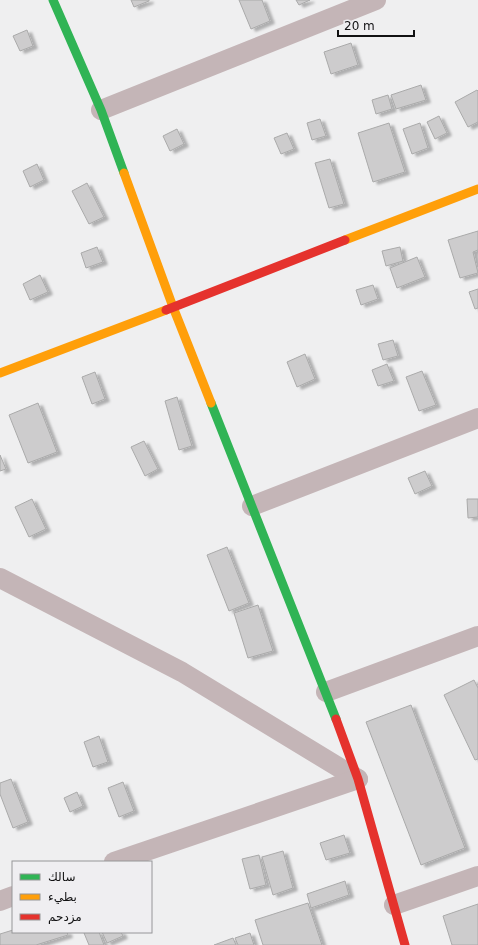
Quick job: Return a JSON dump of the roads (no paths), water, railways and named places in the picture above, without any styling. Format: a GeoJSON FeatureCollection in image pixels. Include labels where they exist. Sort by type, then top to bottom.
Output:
{"type":"FeatureCollection","features":[{"type":"Feature","properties":{"kind":"street"},"geometry":{"type":"LineString","coordinates":[[53,0],[101,110],[174,307],[326,692],[358,779],[405,945]]}},
{"type":"Feature","properties":{"kind":"street"},"geometry":{"type":"LineString","coordinates":[[101,110],[376,0]]}},
{"type":"Feature","properties":{"kind":"street"},"geometry":{"type":"LineString","coordinates":[[0,373],[478,189]]}},
{"type":"Feature","properties":{"kind":"street"},"geometry":{"type":"LineString","coordinates":[[252,506],[478,418]]}},
{"type":"Feature","properties":{"kind":"street"},"geometry":{"type":"LineString","coordinates":[[0,578],[182,672],[358,779]]}},
{"type":"Feature","properties":{"kind":"street"},"geometry":{"type":"LineString","coordinates":[[326,692],[478,636]]}},
{"type":"Feature","properties":{"kind":"street"},"geometry":{"type":"LineString","coordinates":[[117,861],[358,779]]}},
{"type":"Feature","properties":{"kind":"street"},"geometry":{"type":"LineString","coordinates":[[394,905],[478,876]]}},
{"type":"Feature","properties":{"kind":"street"},"geometry":{"type":"LineString","coordinates":[[0,901],[12,896]]}}]}
